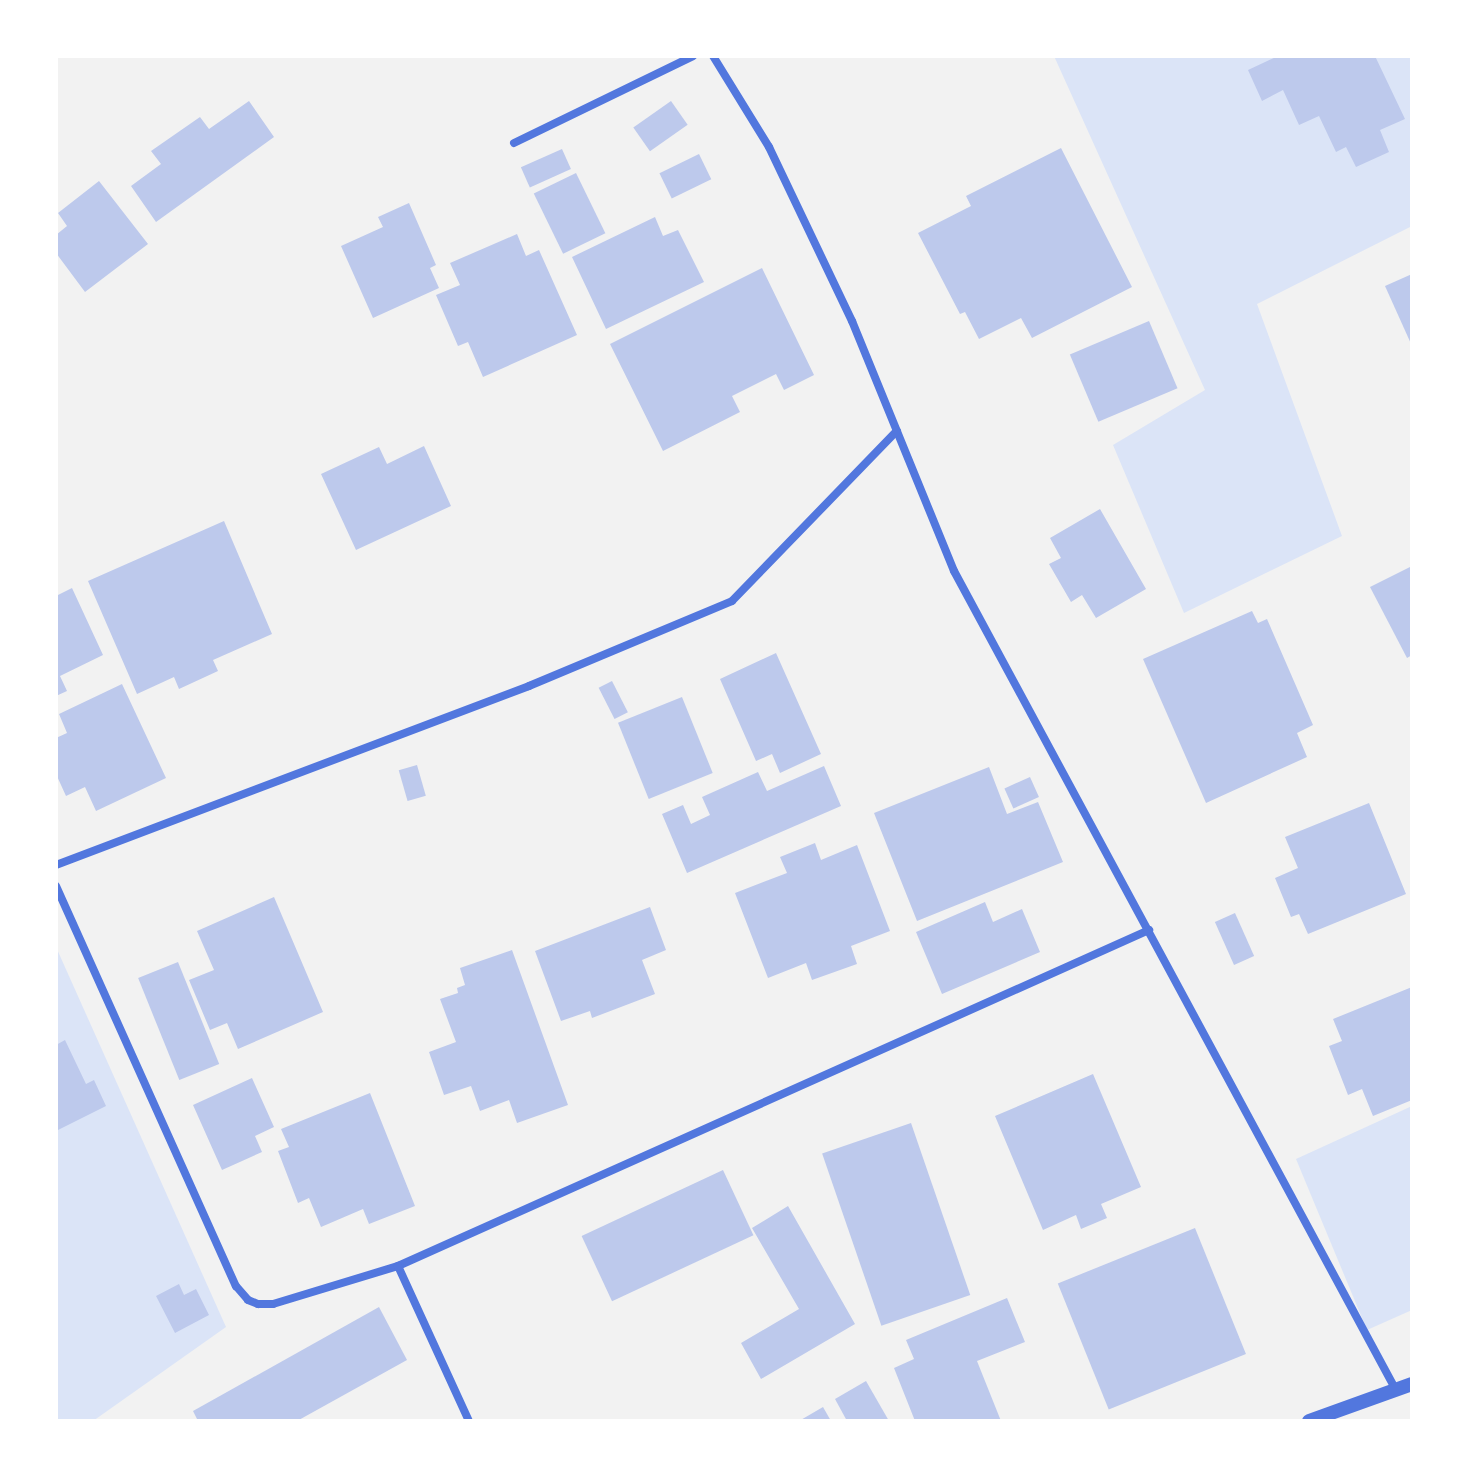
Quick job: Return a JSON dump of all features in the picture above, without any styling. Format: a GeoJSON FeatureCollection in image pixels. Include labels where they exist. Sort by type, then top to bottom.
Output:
{"type":"FeatureCollection","features":[{"type":"Feature","properties":{"kind":"street"},"geometry":{"type":"LineString","coordinates":[[514,143],[693,56]]}},
{"type":"Feature","properties":{"kind":"street"},"geometry":{"type":"LineString","coordinates":[[713,56],[769,147],[852,321],[954,571],[1396,1390]]}},
{"type":"Feature","properties":{"kind":"street"},"geometry":{"type":"LineString","coordinates":[[56,865],[529,686],[732,601],[897,431]]}},
{"type":"Feature","properties":{"kind":"street"},"geometry":{"type":"LineString","coordinates":[[56,886],[236,1286],[248,1300],[273,1304],[398,1266],[1149,930]]}},
{"type":"Feature","properties":{"kind":"street"},"geometry":{"type":"LineString","coordinates":[[398,1266],[469,1421]]}},
{"type":"Feature","properties":{"kind":"street"},"geometry":{"type":"LineString","coordinates":[[1309,1421],[1412,1384]]}},
{"type":"Feature","properties":{"kind":"shaded area"},"geometry":{"type":"Polygon","coordinates":[[[1054,56],[1412,56],[1412,226],[1257,304],[1342,536],[1184,613],[1113,445],[1205,390],[1054,56]]]}},
{"type":"Feature","properties":{"kind":"shaded area"},"geometry":{"type":"Polygon","coordinates":[[[56,947],[226,1327],[93,1421],[56,1421],[56,947]]]}},
{"type":"Feature","properties":{"kind":"shaded area"},"geometry":{"type":"Polygon","coordinates":[[[1412,1106],[1412,1310],[1367,1330],[1296,1159],[1412,1106]]]}},
{"type":"Feature","properties":{"kind":"building"},"geometry":{"type":"Polygon","coordinates":[[[1278,56],[1375,56],[1405,119],[1380,130],[1389,152],[1356,167],[1346,147],[1336,152],[1319,116],[1299,125],[1283,90],[1262,101],[1248,70],[1278,56]]]}},
{"type":"Feature","properties":{"kind":"building"},"geometry":{"type":"Polygon","coordinates":[[[249,101],[274,137],[156,222],[131,186],[161,164],[151,151],[200,117],[209,129],[249,101]]]}},
{"type":"Feature","properties":{"kind":"building"},"geometry":{"type":"Polygon","coordinates":[[[671,101],[688,125],[650,151],[633,127],[671,101]]]}},
{"type":"Feature","properties":{"kind":"building"},"geometry":{"type":"Polygon","coordinates":[[[1061,148],[1132,287],[1032,338],[1021,318],[979,339],[965,312],[960,314],[918,233],[971,206],[966,196],[1061,148]]]}},
{"type":"Feature","properties":{"kind":"building"},"geometry":{"type":"Polygon","coordinates":[[[562,149],[571,169],[530,187],[521,167],[562,149]]]}},
{"type":"Feature","properties":{"kind":"building"},"geometry":{"type":"Polygon","coordinates":[[[699,154],[711,179],[672,198],[659,173],[699,154]]]}},
{"type":"Feature","properties":{"kind":"building"},"geometry":{"type":"Polygon","coordinates":[[[576,173],[605,233],[563,254],[534,194],[576,173]]]}},
{"type":"Feature","properties":{"kind":"building"},"geometry":{"type":"Polygon","coordinates":[[[99,181],[148,244],[85,292],[56,253],[56,235],[67,226],[58,213],[99,181]]]}},
{"type":"Feature","properties":{"kind":"building"},"geometry":{"type":"Polygon","coordinates":[[[409,203],[436,265],[430,268],[439,288],[373,318],[341,246],[383,227],[378,217],[409,203]]]}},
{"type":"Feature","properties":{"kind":"building"},"geometry":{"type":"Polygon","coordinates":[[[655,217],[663,236],[678,230],[704,282],[606,329],[572,257],[655,217]]]}},
{"type":"Feature","properties":{"kind":"building"},"geometry":{"type":"Polygon","coordinates":[[[517,234],[526,256],[539,250],[577,335],[483,377],[468,342],[458,346],[436,295],[460,285],[450,263],[517,234]]]}},
{"type":"Feature","properties":{"kind":"building"},"geometry":{"type":"Polygon","coordinates":[[[762,268],[814,375],[784,390],[776,374],[732,396],[740,412],[663,451],[610,344],[762,268]]]}},
{"type":"Feature","properties":{"kind":"building"},"geometry":{"type":"Polygon","coordinates":[[[1412,274],[1412,346],[1385,286],[1412,274]]]}},
{"type":"Feature","properties":{"kind":"building"},"geometry":{"type":"Polygon","coordinates":[[[1149,321],[1178,388],[1098,422],[1070,355],[1149,321]]]}},
{"type":"Feature","properties":{"kind":"building"},"geometry":{"type":"Polygon","coordinates":[[[424,446],[451,506],[356,550],[321,474],[379,447],[387,464],[424,446]]]}},
{"type":"Feature","properties":{"kind":"building"},"geometry":{"type":"Polygon","coordinates":[[[1100,509],[1146,589],[1096,618],[1082,595],[1071,602],[1049,564],[1061,558],[1050,538],[1100,509]]]}},
{"type":"Feature","properties":{"kind":"building"},"geometry":{"type":"Polygon","coordinates":[[[224,521],[272,634],[213,660],[218,671],[179,689],[174,677],[137,694],[88,581],[224,521]]]}},
{"type":"Feature","properties":{"kind":"building"},"geometry":{"type":"Polygon","coordinates":[[[1412,566],[1412,655],[1407,658],[1370,587],[1412,566]]]}},
{"type":"Feature","properties":{"kind":"building"},"geometry":{"type":"Polygon","coordinates":[[[72,588],[103,655],[60,676],[67,691],[56,696],[56,596],[72,588]]]}},
{"type":"Feature","properties":{"kind":"building"},"geometry":{"type":"Polygon","coordinates":[[[1252,611],[1258,623],[1267,619],[1313,725],[1297,733],[1307,757],[1206,803],[1143,659],[1252,611]]]}},
{"type":"Feature","properties":{"kind":"building"},"geometry":{"type":"Polygon","coordinates":[[[776,653],[821,754],[780,773],[772,754],[756,761],[720,679],[776,653]]]}},
{"type":"Feature","properties":{"kind":"building"},"geometry":{"type":"Polygon","coordinates":[[[612,681],[628,712],[615,719],[599,688],[612,681]]]}},
{"type":"Feature","properties":{"kind":"building"},"geometry":{"type":"Polygon","coordinates":[[[122,684],[166,778],[96,811],[85,787],[66,796],[56,774],[56,738],[67,733],[59,714],[122,684]]]}},
{"type":"Feature","properties":{"kind":"building"},"geometry":{"type":"Polygon","coordinates":[[[682,697],[713,773],[649,799],[618,723],[682,697]]]}},
{"type":"Feature","properties":{"kind":"building"},"geometry":{"type":"Polygon","coordinates":[[[417,765],[426,796],[408,801],[399,770],[417,765]]]}},
{"type":"Feature","properties":{"kind":"building"},"geometry":{"type":"Polygon","coordinates":[[[824,766],[841,806],[687,873],[662,814],[683,805],[691,824],[710,815],[702,797],[758,772],[767,791],[824,766]]]}},
{"type":"Feature","properties":{"kind":"building"},"geometry":{"type":"Polygon","coordinates":[[[989,767],[1007,814],[1038,802],[1063,862],[917,921],[874,813],[989,767]]]}},
{"type":"Feature","properties":{"kind":"building"},"geometry":{"type":"Polygon","coordinates":[[[1030,777],[1039,797],[1013,808],[1004,788],[1030,777]]]}},
{"type":"Feature","properties":{"kind":"building"},"geometry":{"type":"Polygon","coordinates":[[[1369,803],[1406,894],[1308,934],[1299,914],[1291,917],[1275,878],[1298,868],[1285,837],[1369,803]]]}},
{"type":"Feature","properties":{"kind":"building"},"geometry":{"type":"Polygon","coordinates":[[[815,843],[821,860],[857,845],[890,931],[851,946],[857,964],[812,980],[806,963],[768,978],[735,893],[787,873],[780,857],[815,843]]]}},
{"type":"Feature","properties":{"kind":"building"},"geometry":{"type":"Polygon","coordinates":[[[274,897],[323,1012],[238,1049],[227,1023],[210,1030],[189,980],[214,970],[197,931],[274,897]]]}},
{"type":"Feature","properties":{"kind":"building"},"geometry":{"type":"Polygon","coordinates":[[[985,902],[993,922],[1022,909],[1040,952],[942,994],[916,932],[985,902]]]}},
{"type":"Feature","properties":{"kind":"building"},"geometry":{"type":"Polygon","coordinates":[[[650,907],[666,950],[642,960],[655,994],[592,1018],[590,1011],[561,1021],[535,951],[650,907]]]}},
{"type":"Feature","properties":{"kind":"building"},"geometry":{"type":"Polygon","coordinates":[[[1235,913],[1254,956],[1234,965],[1215,922],[1235,913]]]}},
{"type":"Feature","properties":{"kind":"building"},"geometry":{"type":"Polygon","coordinates":[[[512,950],[568,1105],[517,1123],[509,1100],[480,1111],[471,1086],[444,1095],[429,1052],[456,1042],[440,999],[458,993],[457,988],[465,985],[460,968],[512,950]]]}},
{"type":"Feature","properties":{"kind":"building"},"geometry":{"type":"Polygon","coordinates":[[[178,962],[219,1064],[179,1080],[138,978],[178,962]]]}},
{"type":"Feature","properties":{"kind":"building"},"geometry":{"type":"Polygon","coordinates":[[[1412,987],[1412,1100],[1373,1116],[1362,1089],[1348,1095],[1329,1046],[1342,1041],[1333,1019],[1412,987]]]}},
{"type":"Feature","properties":{"kind":"building"},"geometry":{"type":"Polygon","coordinates":[[[65,1040],[86,1084],[94,1080],[106,1106],[56,1131],[56,1045],[65,1040]]]}},
{"type":"Feature","properties":{"kind":"building"},"geometry":{"type":"Polygon","coordinates":[[[1093,1074],[1141,1187],[1101,1204],[1107,1218],[1081,1229],[1076,1215],[1043,1230],[995,1116],[1093,1074]]]}},
{"type":"Feature","properties":{"kind":"building"},"geometry":{"type":"Polygon","coordinates":[[[252,1078],[274,1127],[255,1136],[262,1152],[222,1170],[193,1105],[252,1078]]]}},
{"type":"Feature","properties":{"kind":"building"},"geometry":{"type":"Polygon","coordinates":[[[370,1093],[415,1206],[369,1224],[363,1209],[321,1227],[309,1198],[298,1203],[278,1151],[289,1147],[281,1129],[370,1093]]]}},
{"type":"Feature","properties":{"kind":"building"},"geometry":{"type":"Polygon","coordinates":[[[911,1123],[970,1295],[881,1326],[822,1154],[911,1123]]]}},
{"type":"Feature","properties":{"kind":"building"},"geometry":{"type":"Polygon","coordinates":[[[723,1170],[753,1235],[612,1301],[582,1236],[723,1170]]]}},
{"type":"Feature","properties":{"kind":"building"},"geometry":{"type":"Polygon","coordinates":[[[788,1206],[855,1324],[761,1379],[741,1343],[799,1309],[752,1228],[788,1206]]]}},
{"type":"Feature","properties":{"kind":"building"},"geometry":{"type":"Polygon","coordinates":[[[1195,1228],[1246,1354],[1109,1410],[1058,1283],[1195,1228]]]}},
{"type":"Feature","properties":{"kind":"building"},"geometry":{"type":"Polygon","coordinates":[[[179,1284],[184,1295],[196,1289],[209,1315],[175,1333],[156,1296],[179,1284]]]}},
{"type":"Feature","properties":{"kind":"building"},"geometry":{"type":"Polygon","coordinates":[[[1007,1298],[1025,1342],[977,1361],[1001,1421],[915,1421],[894,1368],[914,1359],[906,1340],[1007,1298]]]}},
{"type":"Feature","properties":{"kind":"building"},"geometry":{"type":"Polygon","coordinates":[[[379,1307],[407,1360],[297,1421],[198,1421],[193,1411],[379,1307]]]}},
{"type":"Feature","properties":{"kind":"building"},"geometry":{"type":"Polygon","coordinates":[[[866,1381],[889,1421],[847,1421],[835,1399],[866,1381]]]}},
{"type":"Feature","properties":{"kind":"building"},"geometry":{"type":"Polygon","coordinates":[[[823,1407],[831,1421],[799,1421],[823,1407]]]}}]}
